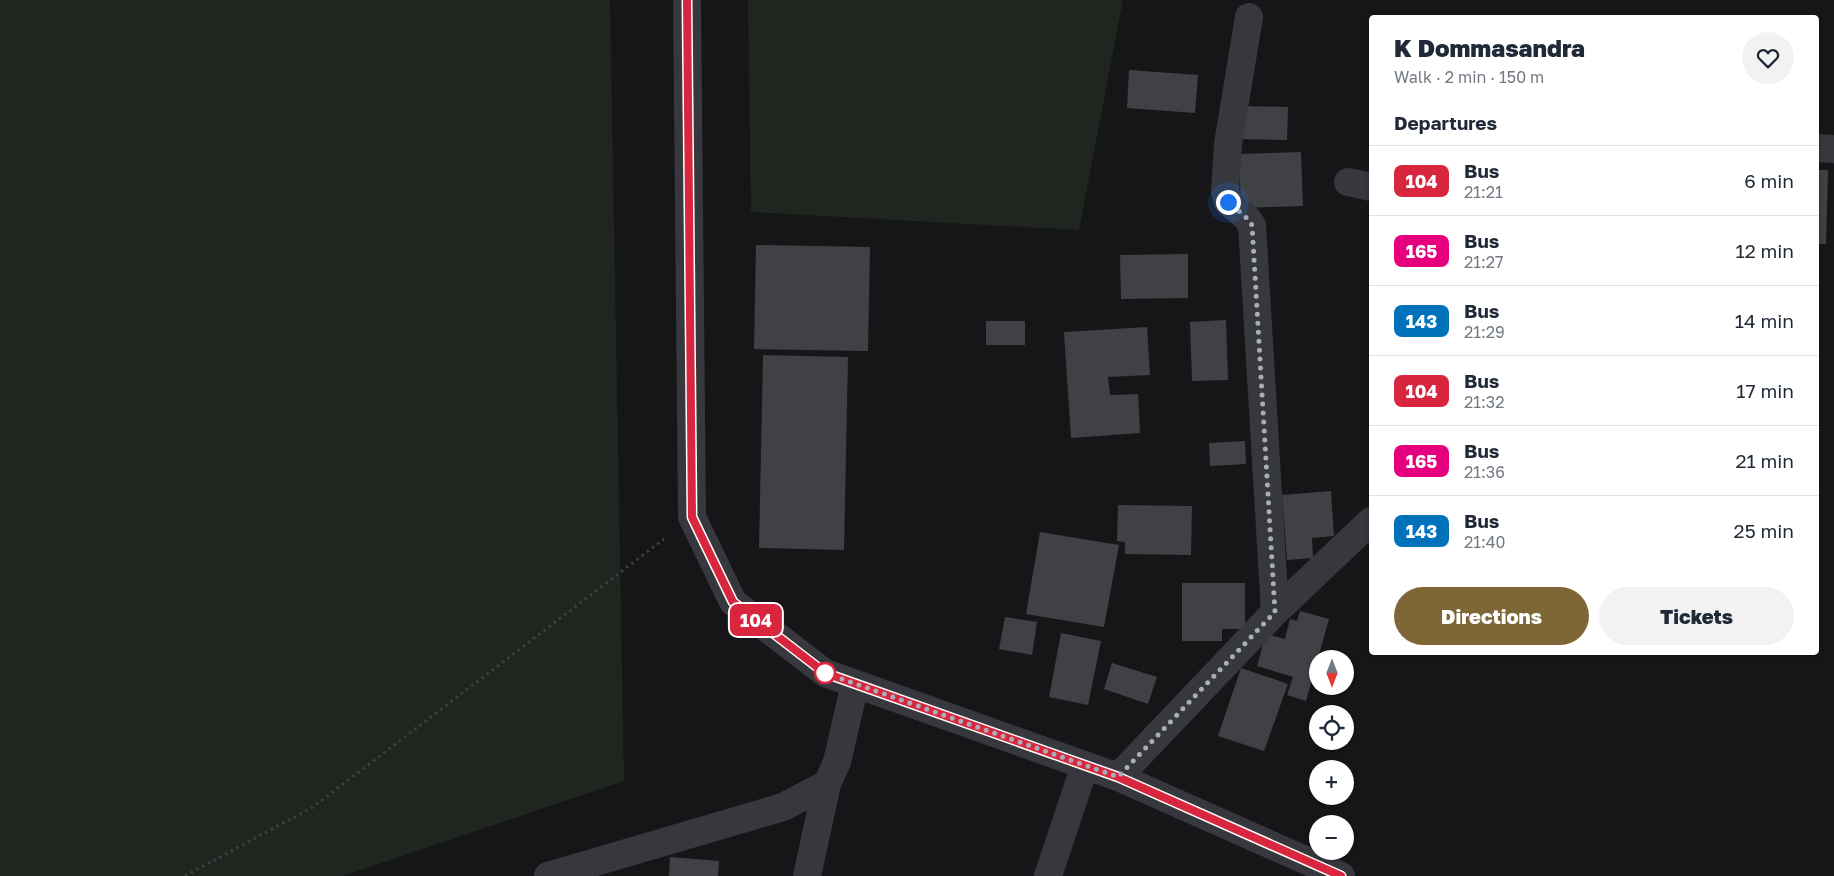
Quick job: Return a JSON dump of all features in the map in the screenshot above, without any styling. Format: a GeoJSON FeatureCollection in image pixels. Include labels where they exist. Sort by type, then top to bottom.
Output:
{"type":"FeatureCollection","features":[{"type":"Feature","properties":{"kind":"street"},"geometry":{"type":"LineString","coordinates":[[687,0],[692,517],[733,602],[825,673],[1118,777],[1341,876]]}},
{"type":"Feature","properties":{"kind":"street"},"geometry":{"type":"LineString","coordinates":[[1249,17],[1228,144],[1225,191],[1228,202],[1245,216],[1252,225],[1275,612]]}},
{"type":"Feature","properties":{"kind":"street"},"geometry":{"type":"LineString","coordinates":[[1819,148],[1834,149]]}},
{"type":"Feature","properties":{"kind":"street"},"geometry":{"type":"LineString","coordinates":[[1118,777],[1275,612],[1369,523]]}},
{"type":"Feature","properties":{"kind":"street"},"geometry":{"type":"LineString","coordinates":[[807,876],[827,784],[837,762],[855,684]]}},
{"type":"Feature","properties":{"kind":"street"},"geometry":{"type":"LineString","coordinates":[[1048,876],[1085,765]]}},
{"type":"Feature","properties":{"kind":"street"},"geometry":{"type":"LineString","coordinates":[[548,876],[783,807],[827,784]]}},
{"type":"Feature","properties":{"kind":"path"},"geometry":{"type":"LineString","coordinates":[[184,876],[313,807],[692,517]]}},
{"type":"Feature","properties":{"kind":"shaded area"},"geometry":{"type":"Polygon","coordinates":[[[0,0],[610,0],[624,781],[343,876],[0,876],[0,0]]]}},
{"type":"Feature","properties":{"kind":"shaded area"},"geometry":{"type":"Polygon","coordinates":[[[748,0],[1123,0],[1079,230],[751,212],[748,0]]]}},
{"type":"Feature","properties":{"kind":"building"},"geometry":{"type":"Polygon","coordinates":[[[1129,70],[1198,75],[1195,113],[1127,108],[1129,70]]]}},
{"type":"Feature","properties":{"kind":"building"},"geometry":{"type":"Polygon","coordinates":[[[1241,106],[1288,107],[1287,140],[1240,139],[1241,106]]]}},
{"type":"Feature","properties":{"kind":"building"},"geometry":{"type":"Polygon","coordinates":[[[1301,152],[1303,206],[1241,208],[1239,154],[1301,152]]]}},
{"type":"Feature","properties":{"kind":"building"},"geometry":{"type":"Polygon","coordinates":[[[1819,170],[1828,170],[1826,244],[1819,244],[1819,170]]]}},
{"type":"Feature","properties":{"kind":"building"},"geometry":{"type":"Polygon","coordinates":[[[756,245],[870,247],[868,351],[754,349],[756,245]]]}},
{"type":"Feature","properties":{"kind":"building"},"geometry":{"type":"Polygon","coordinates":[[[1188,254],[1188,298],[1121,299],[1120,255],[1188,254]]]}},
{"type":"Feature","properties":{"kind":"building"},"geometry":{"type":"Polygon","coordinates":[[[1226,320],[1228,380],[1192,381],[1190,322],[1226,320]]]}},
{"type":"Feature","properties":{"kind":"building"},"geometry":{"type":"Polygon","coordinates":[[[986,321],[1025,321],[1025,345],[986,345],[986,321]]]}},
{"type":"Feature","properties":{"kind":"building"},"geometry":{"type":"Polygon","coordinates":[[[1147,327],[1150,375],[1108,377],[1110,395],[1138,394],[1140,433],[1071,438],[1064,332],[1147,327]]]}},
{"type":"Feature","properties":{"kind":"building"},"geometry":{"type":"Polygon","coordinates":[[[763,355],[848,357],[844,550],[759,548],[763,355]]]}},
{"type":"Feature","properties":{"kind":"building"},"geometry":{"type":"Polygon","coordinates":[[[1245,441],[1246,464],[1210,466],[1209,443],[1245,441]]]}},
{"type":"Feature","properties":{"kind":"building"},"geometry":{"type":"Polygon","coordinates":[[[1331,491],[1334,536],[1312,538],[1313,558],[1287,560],[1282,495],[1331,491]]]}},
{"type":"Feature","properties":{"kind":"building"},"geometry":{"type":"Polygon","coordinates":[[[1118,505],[1192,506],[1191,555],[1125,554],[1125,542],[1117,541],[1118,505]]]}},
{"type":"Feature","properties":{"kind":"building"},"geometry":{"type":"Polygon","coordinates":[[[1040,532],[1119,545],[1104,627],[1026,614],[1040,532]]]}},
{"type":"Feature","properties":{"kind":"building"},"geometry":{"type":"Polygon","coordinates":[[[1182,583],[1245,583],[1245,629],[1222,629],[1222,641],[1182,641],[1182,583]]]}},
{"type":"Feature","properties":{"kind":"building"},"geometry":{"type":"Polygon","coordinates":[[[1300,611],[1329,619],[1320,650],[1309,650],[1309,690],[1306,701],[1287,695],[1293,677],[1257,666],[1266,634],[1285,639],[1290,619],[1297,621],[1300,611]]]}},
{"type":"Feature","properties":{"kind":"building"},"geometry":{"type":"Polygon","coordinates":[[[1005,617],[1037,622],[1032,655],[999,649],[1005,617]]]}},
{"type":"Feature","properties":{"kind":"building"},"geometry":{"type":"Polygon","coordinates":[[[1061,633],[1101,641],[1088,705],[1049,697],[1061,633]]]}},
{"type":"Feature","properties":{"kind":"building"},"geometry":{"type":"Polygon","coordinates":[[[1112,663],[1157,677],[1148,704],[1104,689],[1112,663]]]}},
{"type":"Feature","properties":{"kind":"building"},"geometry":{"type":"Polygon","coordinates":[[[1241,668],[1288,684],[1264,751],[1218,736],[1241,668]]]}},
{"type":"Feature","properties":{"kind":"building"},"geometry":{"type":"Polygon","coordinates":[[[670,857],[719,861],[718,876],[669,876],[670,857]]]}},
{"type":"Feature","properties":{"kind":"bus line","name":"104"},"geometry":{"type":"LineString","coordinates":[[687,0],[692,517],[733,602],[825,673],[1118,777],[1341,876]]}},
{"type":"Feature","properties":{"kind":"route"},"geometry":{"type":"LineString","coordinates":[[825,673],[1118,777],[1275,612],[1252,225],[1245,216],[1228,202]]}}]}
